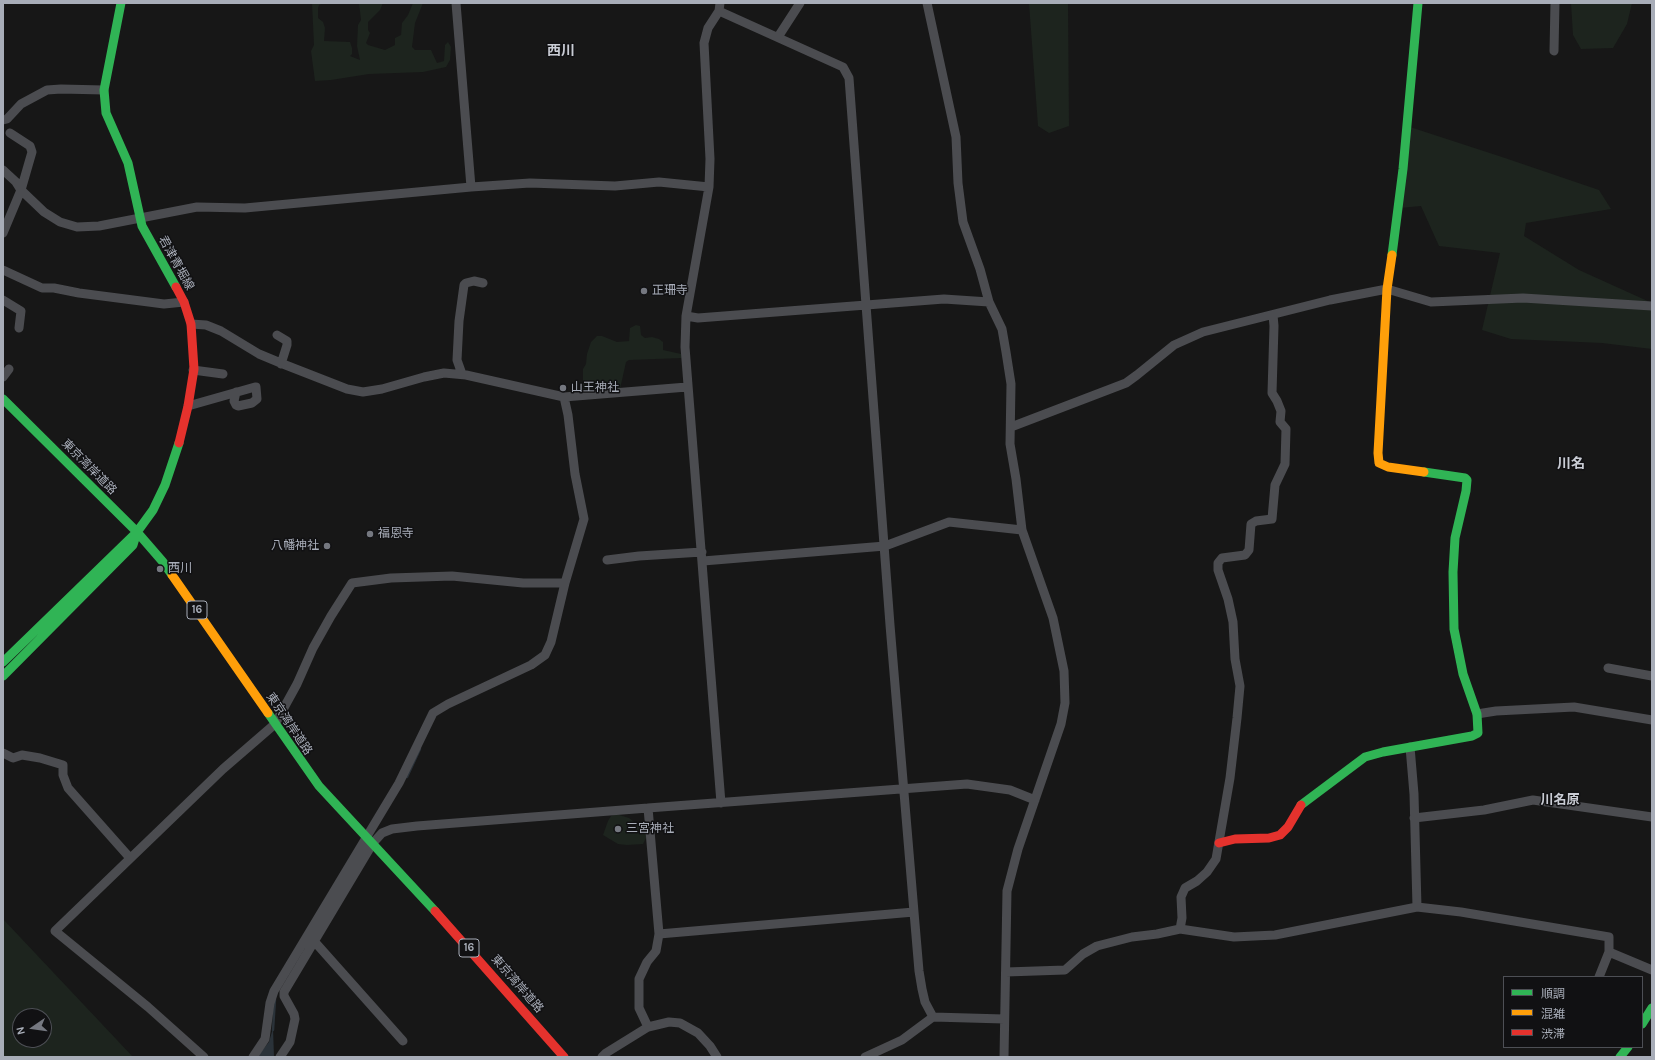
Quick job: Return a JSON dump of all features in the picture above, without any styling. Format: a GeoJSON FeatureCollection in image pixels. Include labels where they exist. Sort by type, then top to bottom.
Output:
{"type":"FeatureCollection","features":[{"type":"Feature","properties":{"kind":"main road","name":"君津青堀線"},"geometry":{"type":"LineString","coordinates":[[121,3],[104,90],[106,113],[128,163],[142,226],[184,302],[191,324],[193,370],[188,406],[181,436],[165,485],[153,510],[137,532]]}},
{"type":"Feature","properties":{"kind":"main road"},"geometry":{"type":"LineString","coordinates":[[1219,843],[1235,839],[1269,838],[1280,835],[1288,827],[1303,802],[1365,757],[1472,736],[1478,733],[1477,714],[1463,674],[1454,629],[1453,572],[1455,538],[1466,491],[1467,480],[1465,478],[1388,467],[1379,463],[1378,453],[1387,289],[1403,168],[1418,3]]}},
{"type":"Feature","properties":{"kind":"main road","name":"東京湾岸道路"},"geometry":{"type":"LineString","coordinates":[[3,399],[137,532],[163,562],[318,786],[465,943],[564,1057]]}},
{"type":"Feature","properties":{"kind":"main road"},"geometry":{"type":"LineString","coordinates":[[3,662],[137,532]]}},
{"type":"Feature","properties":{"kind":"main road"},"geometry":{"type":"LineString","coordinates":[[3,676],[133,545],[137,532]]}},
{"type":"Feature","properties":{"kind":"main road"},"geometry":{"type":"LineString","coordinates":[[1643,1022],[1652,1008]]}},
{"type":"Feature","properties":{"kind":"main road"},"geometry":{"type":"LineString","coordinates":[[1620,1057],[1627,1048]]}},
{"type":"Feature","properties":{"kind":"street"},"geometry":{"type":"LineString","coordinates":[[456,3],[471,187]]}},
{"type":"Feature","properties":{"kind":"street"},"geometry":{"type":"LineString","coordinates":[[778,37],[800,3]]}},
{"type":"Feature","properties":{"kind":"street"},"geometry":{"type":"LineString","coordinates":[[927,3],[956,137],[958,183],[963,222],[980,269],[989,302],[1002,329],[1011,384],[1010,444],[1022,530],[1054,618],[1064,671],[1065,703],[1061,724],[1018,849],[1007,891],[1004,1057]]}},
{"type":"Feature","properties":{"kind":"street"},"geometry":{"type":"LineString","coordinates":[[1554,51],[1556,3]]}},
{"type":"Feature","properties":{"kind":"street"},"geometry":{"type":"LineString","coordinates":[[721,803],[703,557],[687,387],[685,347],[686,316],[709,187],[710,159],[704,43],[708,28],[720,7],[778,37],[843,67],[849,78],[919,971],[925,1002],[933,1017]]}},
{"type":"Feature","properties":{"kind":"street"},"geometry":{"type":"LineString","coordinates":[[3,120],[7,119],[21,104],[47,90],[104,90]]}},
{"type":"Feature","properties":{"kind":"street"},"geometry":{"type":"LineString","coordinates":[[3,233],[20,190],[32,152],[32,148],[30,146],[10,133]]}},
{"type":"Feature","properties":{"kind":"street"},"geometry":{"type":"LineString","coordinates":[[3,170],[16,182],[20,190],[44,212],[60,222],[71,225],[99,226],[139,217],[197,207],[245,208],[530,183],[615,186],[659,182],[709,187]]}},
{"type":"Feature","properties":{"kind":"street"},"geometry":{"type":"LineString","coordinates":[[3,270],[42,288],[54,288],[157,304],[184,302]]}},
{"type":"Feature","properties":{"kind":"street"},"geometry":{"type":"LineString","coordinates":[[462,374],[457,360],[459,321],[464,285],[474,281],[483,283]]}},
{"type":"Feature","properties":{"kind":"street"},"geometry":{"type":"LineString","coordinates":[[1011,427],[1126,383],[1174,345],[1203,332],[1330,300],[1387,289],[1431,302],[1523,298],[1652,306]]}},
{"type":"Feature","properties":{"kind":"street"},"geometry":{"type":"LineString","coordinates":[[686,316],[698,318],[944,299],[989,302]]}},
{"type":"Feature","properties":{"kind":"street"},"geometry":{"type":"LineString","coordinates":[[3,300],[21,311],[19,328]]}},
{"type":"Feature","properties":{"kind":"street"},"geometry":{"type":"LineString","coordinates":[[1180,929],[1182,918],[1181,897],[1185,888],[1197,881],[1207,872],[1216,859],[1230,778],[1240,686],[1234,659],[1233,622],[1228,599],[1218,570],[1218,563],[1222,558],[1245,555],[1249,550],[1252,524],[1256,521],[1272,519],[1275,485],[1285,464],[1286,429],[1280,422],[1281,411],[1272,393],[1274,355],[1273,315]]}},
{"type":"Feature","properties":{"kind":"street"},"geometry":{"type":"LineString","coordinates":[[191,324],[206,325],[221,331],[259,354],[281,364],[347,389],[363,392],[382,389],[437,375],[462,374],[564,397],[687,387]]}},
{"type":"Feature","properties":{"kind":"street"},"geometry":{"type":"LineString","coordinates":[[277,335],[287,341],[281,364]]}},
{"type":"Feature","properties":{"kind":"street"},"geometry":{"type":"LineString","coordinates":[[3,377],[9,369]]}},
{"type":"Feature","properties":{"kind":"street"},"geometry":{"type":"LineString","coordinates":[[193,370],[219,376]]}},
{"type":"Feature","properties":{"kind":"street"},"geometry":{"type":"LineString","coordinates":[[188,406],[236,392]]}},
{"type":"Feature","properties":{"kind":"street"},"geometry":{"type":"LineString","coordinates":[[280,1057],[290,1042],[295,1019],[294,1014],[284,996],[284,992],[370,840],[433,713],[448,704],[531,665],[545,655],[551,642],[565,584],[584,518],[564,397]]}},
{"type":"Feature","properties":{"kind":"street"},"geometry":{"type":"LineString","coordinates":[[607,560],[639,556],[703,557],[885,546],[949,522],[1022,530]]}},
{"type":"Feature","properties":{"kind":"street"},"geometry":{"type":"LineString","coordinates":[[204,1057],[148,1007],[55,931],[223,769],[275,724],[297,684],[313,648],[352,583],[391,578],[452,576],[523,583],[565,584]]}},
{"type":"Feature","properties":{"kind":"street"},"geometry":{"type":"LineString","coordinates":[[1608,668],[1652,676]]}},
{"type":"Feature","properties":{"kind":"street"},"geometry":{"type":"LineString","coordinates":[[1477,714],[1496,711],[1574,707],[1652,720]]}},
{"type":"Feature","properties":{"kind":"street"},"geometry":{"type":"LineString","coordinates":[[1410,747],[1417,908]]}},
{"type":"Feature","properties":{"kind":"street"},"geometry":{"type":"LineString","coordinates":[[3,753],[13,758],[22,755],[40,758],[63,765],[63,775],[68,788],[130,858]]}},
{"type":"Feature","properties":{"kind":"street"},"geometry":{"type":"LineString","coordinates":[[253,1057],[265,1039],[270,1003],[274,991],[370,840],[392,829],[967,784],[1010,790],[1035,800]]}},
{"type":"Feature","properties":{"kind":"street"},"geometry":{"type":"LineString","coordinates":[[1414,818],[1484,810],[1533,800],[1652,816]]}},
{"type":"Feature","properties":{"kind":"street"},"geometry":{"type":"LineString","coordinates":[[648,808],[659,934],[656,951],[647,962],[639,979],[639,1008],[648,1027]]}},
{"type":"Feature","properties":{"kind":"street"},"geometry":{"type":"LineString","coordinates":[[1006,972],[1065,970],[1083,954],[1097,946],[1126,938],[1180,929],[1234,937],[1275,935],[1417,908],[1461,912],[1609,938],[1609,952],[1599,976]]}},
{"type":"Feature","properties":{"kind":"street"},"geometry":{"type":"LineString","coordinates":[[659,934],[914,912]]}},
{"type":"Feature","properties":{"kind":"street"},"geometry":{"type":"LineString","coordinates":[[314,941],[403,1041]]}},
{"type":"Feature","properties":{"kind":"street"},"geometry":{"type":"LineString","coordinates":[[1609,952],[1652,970]]}},
{"type":"Feature","properties":{"kind":"street"},"geometry":{"type":"LineString","coordinates":[[865,1057],[902,1040],[933,1017],[1004,1019]]}},
{"type":"Feature","properties":{"kind":"street"},"geometry":{"type":"LineString","coordinates":[[602,1057],[648,1027],[669,1022],[680,1023],[698,1033],[710,1046],[717,1057]]}},
{"type":"Feature","properties":{"kind":"shaded area"},"geometry":{"type":"Polygon","coordinates":[[[312,3],[323,3],[319,5],[318,8],[318,18],[323,22],[325,28],[324,41],[350,42],[352,54],[350,56],[360,60],[357,46],[358,25],[361,20],[359,3],[383,3],[380,10],[368,22],[368,30],[370,33],[366,43],[385,50],[395,45],[395,38],[401,35],[402,23],[408,15],[413,3],[423,3],[415,23],[412,47],[415,50],[431,50],[437,63],[444,61],[445,45],[448,42],[451,47],[450,60],[446,67],[423,72],[369,74],[315,81],[311,51],[314,45],[312,3]]]}},
{"type":"Feature","properties":{"kind":"shaded area"},"geometry":{"type":"Polygon","coordinates":[[[1029,3],[1068,3],[1069,126],[1049,133],[1038,126],[1029,3]]]}},
{"type":"Feature","properties":{"kind":"shaded area"},"geometry":{"type":"Polygon","coordinates":[[[1571,3],[1632,3],[1627,24],[1613,48],[1581,49],[1573,35],[1571,3]]]}},
{"type":"Feature","properties":{"kind":"shaded area"},"geometry":{"type":"Polygon","coordinates":[[[1410,127],[1599,190],[1611,209],[1526,223],[1524,236],[1579,270],[1652,303],[1652,349],[1602,343],[1511,339],[1482,330],[1500,253],[1439,246],[1421,206],[1400,208],[1410,127]]]}},
{"type":"Feature","properties":{"kind":"shaded area"},"geometry":{"type":"Polygon","coordinates":[[[636,325],[640,326],[641,335],[645,338],[652,337],[659,339],[663,342],[663,350],[681,354],[682,358],[629,360],[626,362],[620,389],[583,394],[583,369],[586,364],[587,354],[591,342],[597,336],[602,336],[617,342],[629,341],[630,328],[636,325]]]}},
{"type":"Feature","properties":{"kind":"shaded area"},"geometry":{"type":"Polygon","coordinates":[[[616,814],[629,818],[646,831],[647,836],[643,844],[618,844],[603,835],[611,816],[616,814]]]}},
{"type":"Feature","properties":{"kind":"shaded area"},"geometry":{"type":"Polygon","coordinates":[[[3,919],[133,1057],[3,1057],[3,919]]]}},
{"type":"Feature","properties":{"kind":"shaded area"},"geometry":{"type":"Polygon","coordinates":[[[273,1028],[274,1057],[257,1057],[269,1042],[273,1028]]]}},
{"type":"Feature","properties":{"kind":"waterway"},"geometry":{"type":"LineString","coordinates":[[407,777],[420,749]]}},
{"type":"Feature","properties":{"kind":"waterway"},"geometry":{"type":"LineString","coordinates":[[273,1030],[275,999]]}},
{"type":"Feature","properties":{"kind":"traffic: fast"},"geometry":{"type":"LineString","coordinates":[[121,3],[104,90],[106,113],[128,163],[142,226],[176,287]]}},
{"type":"Feature","properties":{"kind":"traffic: fast"},"geometry":{"type":"LineString","coordinates":[[1392,255],[1403,169],[1418,3]]}},
{"type":"Feature","properties":{"kind":"traffic: fast"},"geometry":{"type":"LineString","coordinates":[[3,399],[137,532],[163,562],[172,575]]}},
{"type":"Feature","properties":{"kind":"traffic: fast"},"geometry":{"type":"LineString","coordinates":[[137,532],[153,510],[165,485],[179,443]]}},
{"type":"Feature","properties":{"kind":"traffic: fast"},"geometry":{"type":"LineString","coordinates":[[1301,805],[1365,757],[1383,752],[1472,736],[1478,733],[1477,714],[1463,674],[1454,629],[1453,572],[1455,538],[1466,491],[1467,480],[1465,478],[1424,472]]}},
{"type":"Feature","properties":{"kind":"traffic: fast"},"geometry":{"type":"LineString","coordinates":[[3,662],[137,532],[133,545],[3,676]]}},
{"type":"Feature","properties":{"kind":"traffic: fast"},"geometry":{"type":"LineString","coordinates":[[268,713],[319,786],[435,911]]}},
{"type":"Feature","properties":{"kind":"traffic: fast"},"geometry":{"type":"LineString","coordinates":[[1643,1022],[1652,1008]]}},
{"type":"Feature","properties":{"kind":"traffic: fast"},"geometry":{"type":"LineString","coordinates":[[1620,1057],[1627,1048]]}},
{"type":"Feature","properties":{"kind":"traffic: slow"},"geometry":{"type":"LineString","coordinates":[[1392,255],[1387,289],[1378,453],[1379,463],[1388,467],[1424,472]]}},
{"type":"Feature","properties":{"kind":"traffic: slow"},"geometry":{"type":"LineString","coordinates":[[172,575],[268,713]]}},
{"type":"Feature","properties":{"kind":"traffic: jam"},"geometry":{"type":"LineString","coordinates":[[176,287],[184,302],[191,324],[194,369],[188,406],[179,443]]}},
{"type":"Feature","properties":{"kind":"traffic: jam"},"geometry":{"type":"LineString","coordinates":[[1219,843],[1235,839],[1269,838],[1280,835],[1288,827],[1301,805]]}},
{"type":"Feature","properties":{"kind":"traffic: jam"},"geometry":{"type":"LineString","coordinates":[[435,911],[564,1057]]}},
{"type":"Feature","properties":{"kind":"place","name":"正珊寺"},"geometry":{"type":"Point","coordinates":[644,291]}},
{"type":"Feature","properties":{"kind":"place","name":"山王神社"},"geometry":{"type":"Point","coordinates":[563,388]}},
{"type":"Feature","properties":{"kind":"place","name":"福恩寺"},"geometry":{"type":"Point","coordinates":[370,534]}},
{"type":"Feature","properties":{"kind":"place","name":"八幡神社"},"geometry":{"type":"Point","coordinates":[327,546]}},
{"type":"Feature","properties":{"kind":"place","name":"西川"},"geometry":{"type":"Point","coordinates":[160,569]}},
{"type":"Feature","properties":{"kind":"place","name":"三宮神社"},"geometry":{"type":"Point","coordinates":[618,829]}},
{"type":"Feature","properties":{"kind":"district","name":"西川"},"geometry":{"type":"Point","coordinates":[561,51]}},
{"type":"Feature","properties":{"kind":"district","name":"川名"},"geometry":{"type":"Point","coordinates":[1571,464]}},
{"type":"Feature","properties":{"kind":"district","name":"川名原"},"geometry":{"type":"Point","coordinates":[1560,800]}}]}
